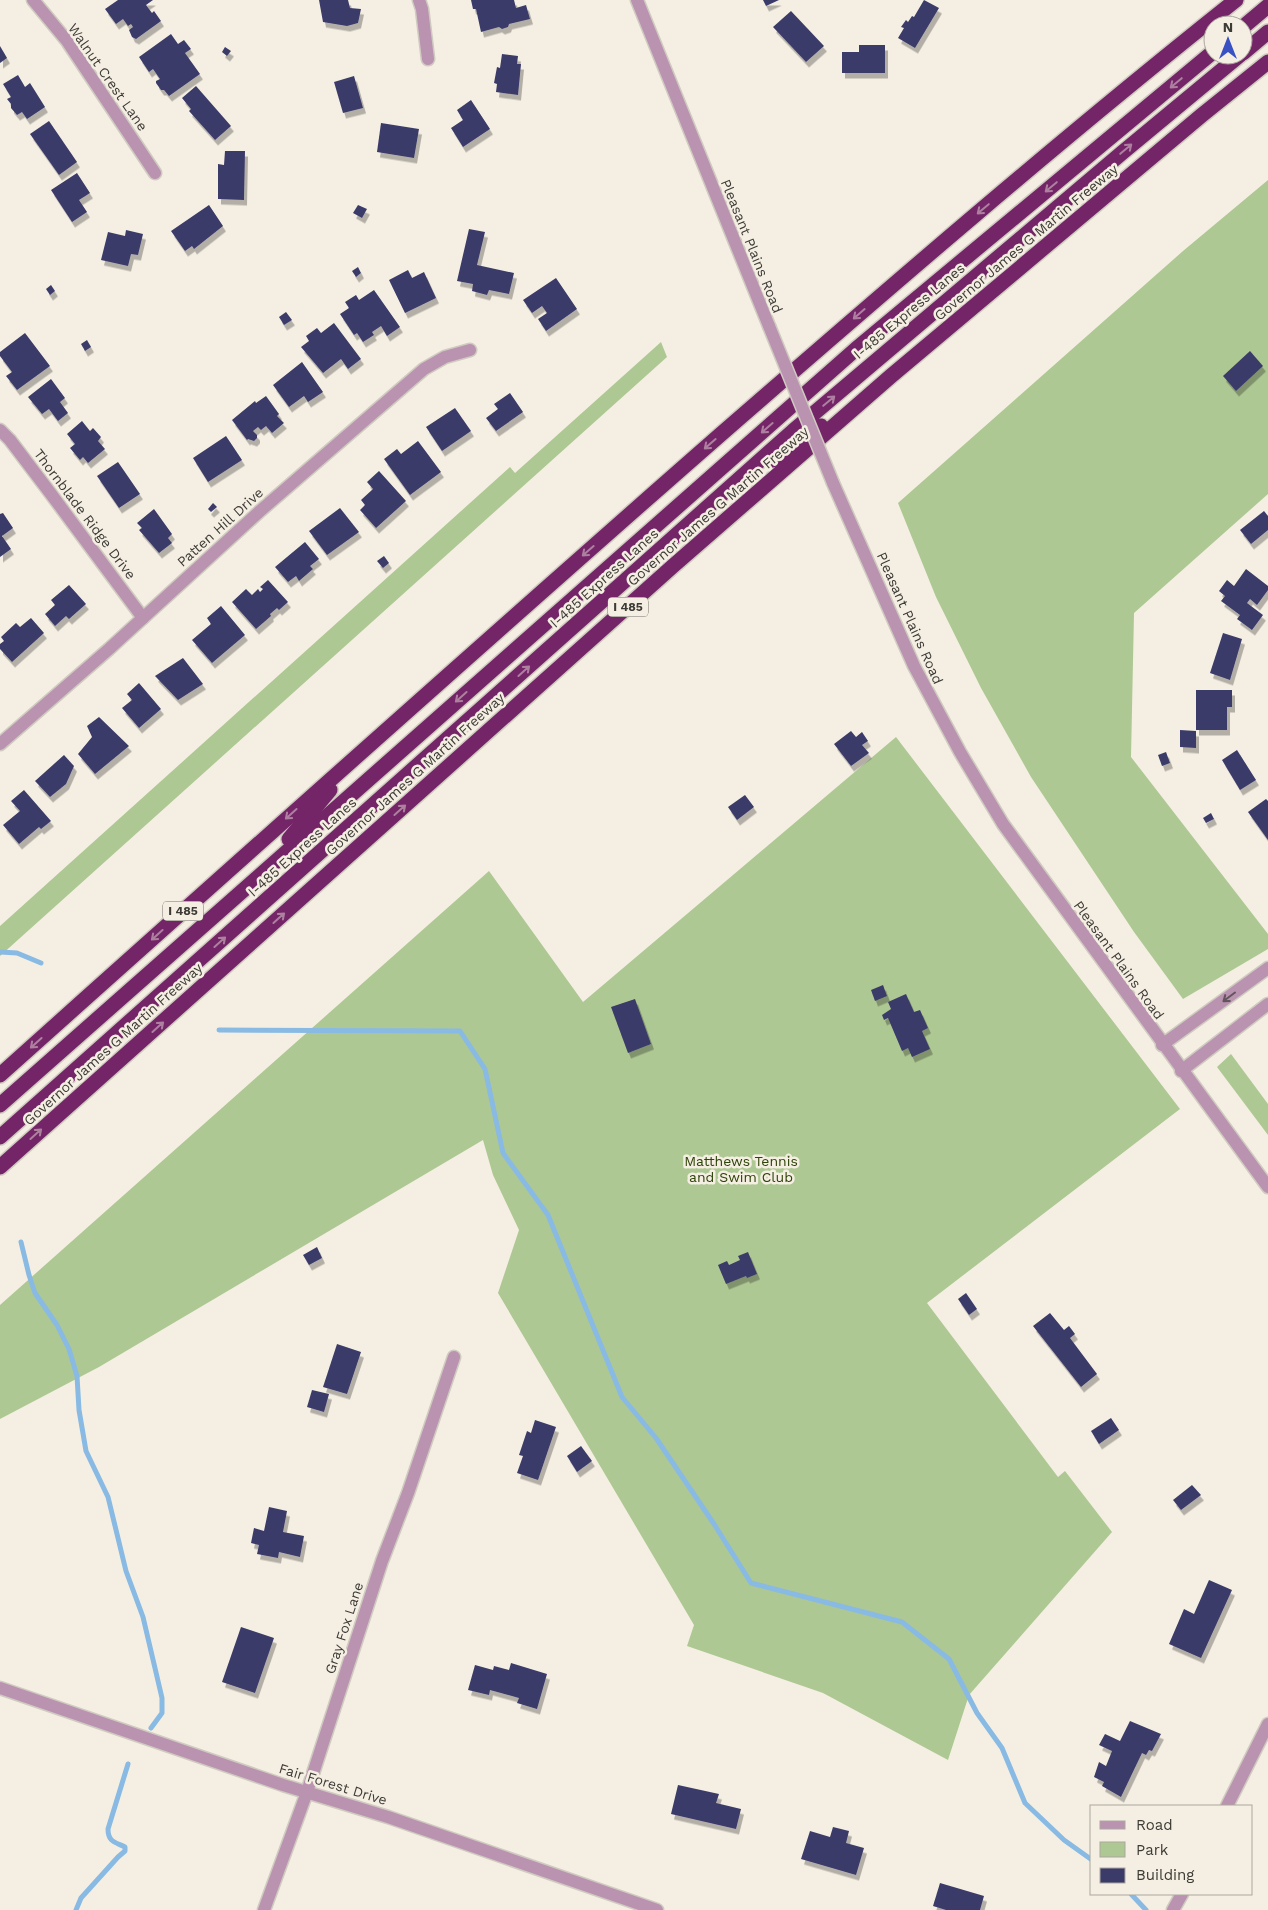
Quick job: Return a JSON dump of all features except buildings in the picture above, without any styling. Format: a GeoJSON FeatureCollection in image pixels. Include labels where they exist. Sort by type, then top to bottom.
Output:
{"type":"FeatureCollection","features":[{"type":"Feature","properties":{"kind":"highway","name":"I 485"},"geometry":{"type":"LineString","coordinates":[[0,1075],[559,576],[875,300],[1108,104],[1236,0]]}},
{"type":"Feature","properties":{"kind":"highway"},"geometry":{"type":"LineString","coordinates":[[1253,19],[1268,6]]}},
{"type":"Feature","properties":{"kind":"highway","name":"I-485 Express Lanes"},"geometry":{"type":"LineString","coordinates":[[1253,45],[1268,32]]}},
{"type":"Feature","properties":{"kind":"highway","name":"I-485 Express Lanes"},"geometry":{"type":"LineString","coordinates":[[0,1105],[856,349],[1203,60]]}},
{"type":"Feature","properties":{"kind":"highway","name":"Governor James G Martin Freeway"},"geometry":{"type":"LineString","coordinates":[[0,1167],[673,566],[891,376],[1202,115],[1268,62]]}},
{"type":"Feature","properties":{"kind":"highway","name":"I-485 Express Lanes"},"geometry":{"type":"LineString","coordinates":[[0,1137],[823,406],[1229,65]]}},
{"type":"Feature","properties":{"kind":"highway"},"geometry":{"type":"LineString","coordinates":[[712,503],[891,376]]}},
{"type":"Feature","properties":{"kind":"highway"},"geometry":{"type":"LineString","coordinates":[[254,881],[367,747]]}},
{"type":"Feature","properties":{"kind":"street","name":"Walnut Crest Lane"},"geometry":{"type":"LineString","coordinates":[[33,0],[67,41],[155,173]]}},
{"type":"Feature","properties":{"kind":"street"},"geometry":{"type":"LineString","coordinates":[[419,0],[422,9],[428,59]]}},
{"type":"Feature","properties":{"kind":"street","name":"Pleasant Plains Road"},"geometry":{"type":"LineString","coordinates":[[636,0],[834,483],[914,666],[960,752],[1002,824],[1268,1188]]}},
{"type":"Feature","properties":{"kind":"street","name":"Patten Hill Drive"},"geometry":{"type":"LineString","coordinates":[[0,744],[143,618],[260,511],[424,368],[445,357],[470,350]]}},
{"type":"Feature","properties":{"kind":"street","name":"Thornblade Ridge Drive"},"geometry":{"type":"LineString","coordinates":[[0,430],[10,440],[143,618]]}},
{"type":"Feature","properties":{"kind":"street"},"geometry":{"type":"LineString","coordinates":[[1162,1045],[1268,968]]}},
{"type":"Feature","properties":{"kind":"street"},"geometry":{"type":"LineString","coordinates":[[1181,1070],[1268,1004]]}},
{"type":"Feature","properties":{"kind":"street","name":"Gray Fox Lane"},"geometry":{"type":"LineString","coordinates":[[264,1910],[307,1792],[382,1561],[408,1493],[454,1356]]}},
{"type":"Feature","properties":{"kind":"street","name":"Fair Forest Drive"},"geometry":{"type":"LineString","coordinates":[[0,1688],[307,1792],[388,1817],[657,1910]]}},
{"type":"Feature","properties":{"kind":"street"},"geometry":{"type":"LineString","coordinates":[[1228,1805],[1268,1724]]}},
{"type":"Feature","properties":{"kind":"street"},"geometry":{"type":"LineString","coordinates":[[1173,1910],[1181,1895]]}},
{"type":"Feature","properties":{"kind":"green space"},"geometry":{"type":"Polygon","coordinates":[[[1268,180],[1268,494],[1134,613],[1131,757],[1268,934],[1268,949],[1183,999],[1134,932],[1031,777],[981,688],[936,597],[898,503],[1183,251],[1268,180]]]}},
{"type":"Feature","properties":{"kind":"green space"},"geometry":{"type":"Polygon","coordinates":[[[661,342],[667,357],[0,956],[0,926],[510,467],[515,473],[661,342]]]}},
{"type":"Feature","properties":{"kind":"green space","name":"Matthews Tennis and Swim Club"},"geometry":{"type":"Polygon","coordinates":[[[896,737],[1180,1109],[927,1303],[1058,1477],[1065,1471],[1112,1532],[969,1695],[948,1760],[823,1693],[687,1646],[694,1625],[498,1293],[519,1230],[493,1175],[483,1140],[99,1367],[0,1419],[0,1305],[489,871],[583,1002],[896,737]]]}},
{"type":"Feature","properties":{"kind":"green space"},"geometry":{"type":"Polygon","coordinates":[[[1231,1054],[1268,1104],[1268,1135],[1217,1067],[1231,1054]]]}},
{"type":"Feature","properties":{"kind":"waterway"},"geometry":{"type":"LineString","coordinates":[[0,952],[17,953],[41,963]]}},
{"type":"Feature","properties":{"kind":"waterway"},"geometry":{"type":"LineString","coordinates":[[219,1030],[460,1031],[485,1069],[503,1153],[548,1215],[622,1397],[656,1438],[751,1583],[902,1622],[949,1659],[977,1713],[1002,1748],[1025,1803],[1064,1840],[1090,1859]]}},
{"type":"Feature","properties":{"kind":"waterway"},"geometry":{"type":"LineString","coordinates":[[21,1242],[35,1293],[57,1325],[69,1349],[77,1376],[79,1410],[86,1451],[108,1497],[126,1571],[143,1617],[162,1698],[162,1713],[151,1728]]}},
{"type":"Feature","properties":{"kind":"waterway"},"geometry":{"type":"LineString","coordinates":[[76,1910],[81,1898],[125,1851],[125,1847],[115,1843],[109,1837],[108,1829],[128,1764]]}},
{"type":"Feature","properties":{"kind":"waterway"},"geometry":{"type":"LineString","coordinates":[[1132,1895],[1146,1910]]}}]}
